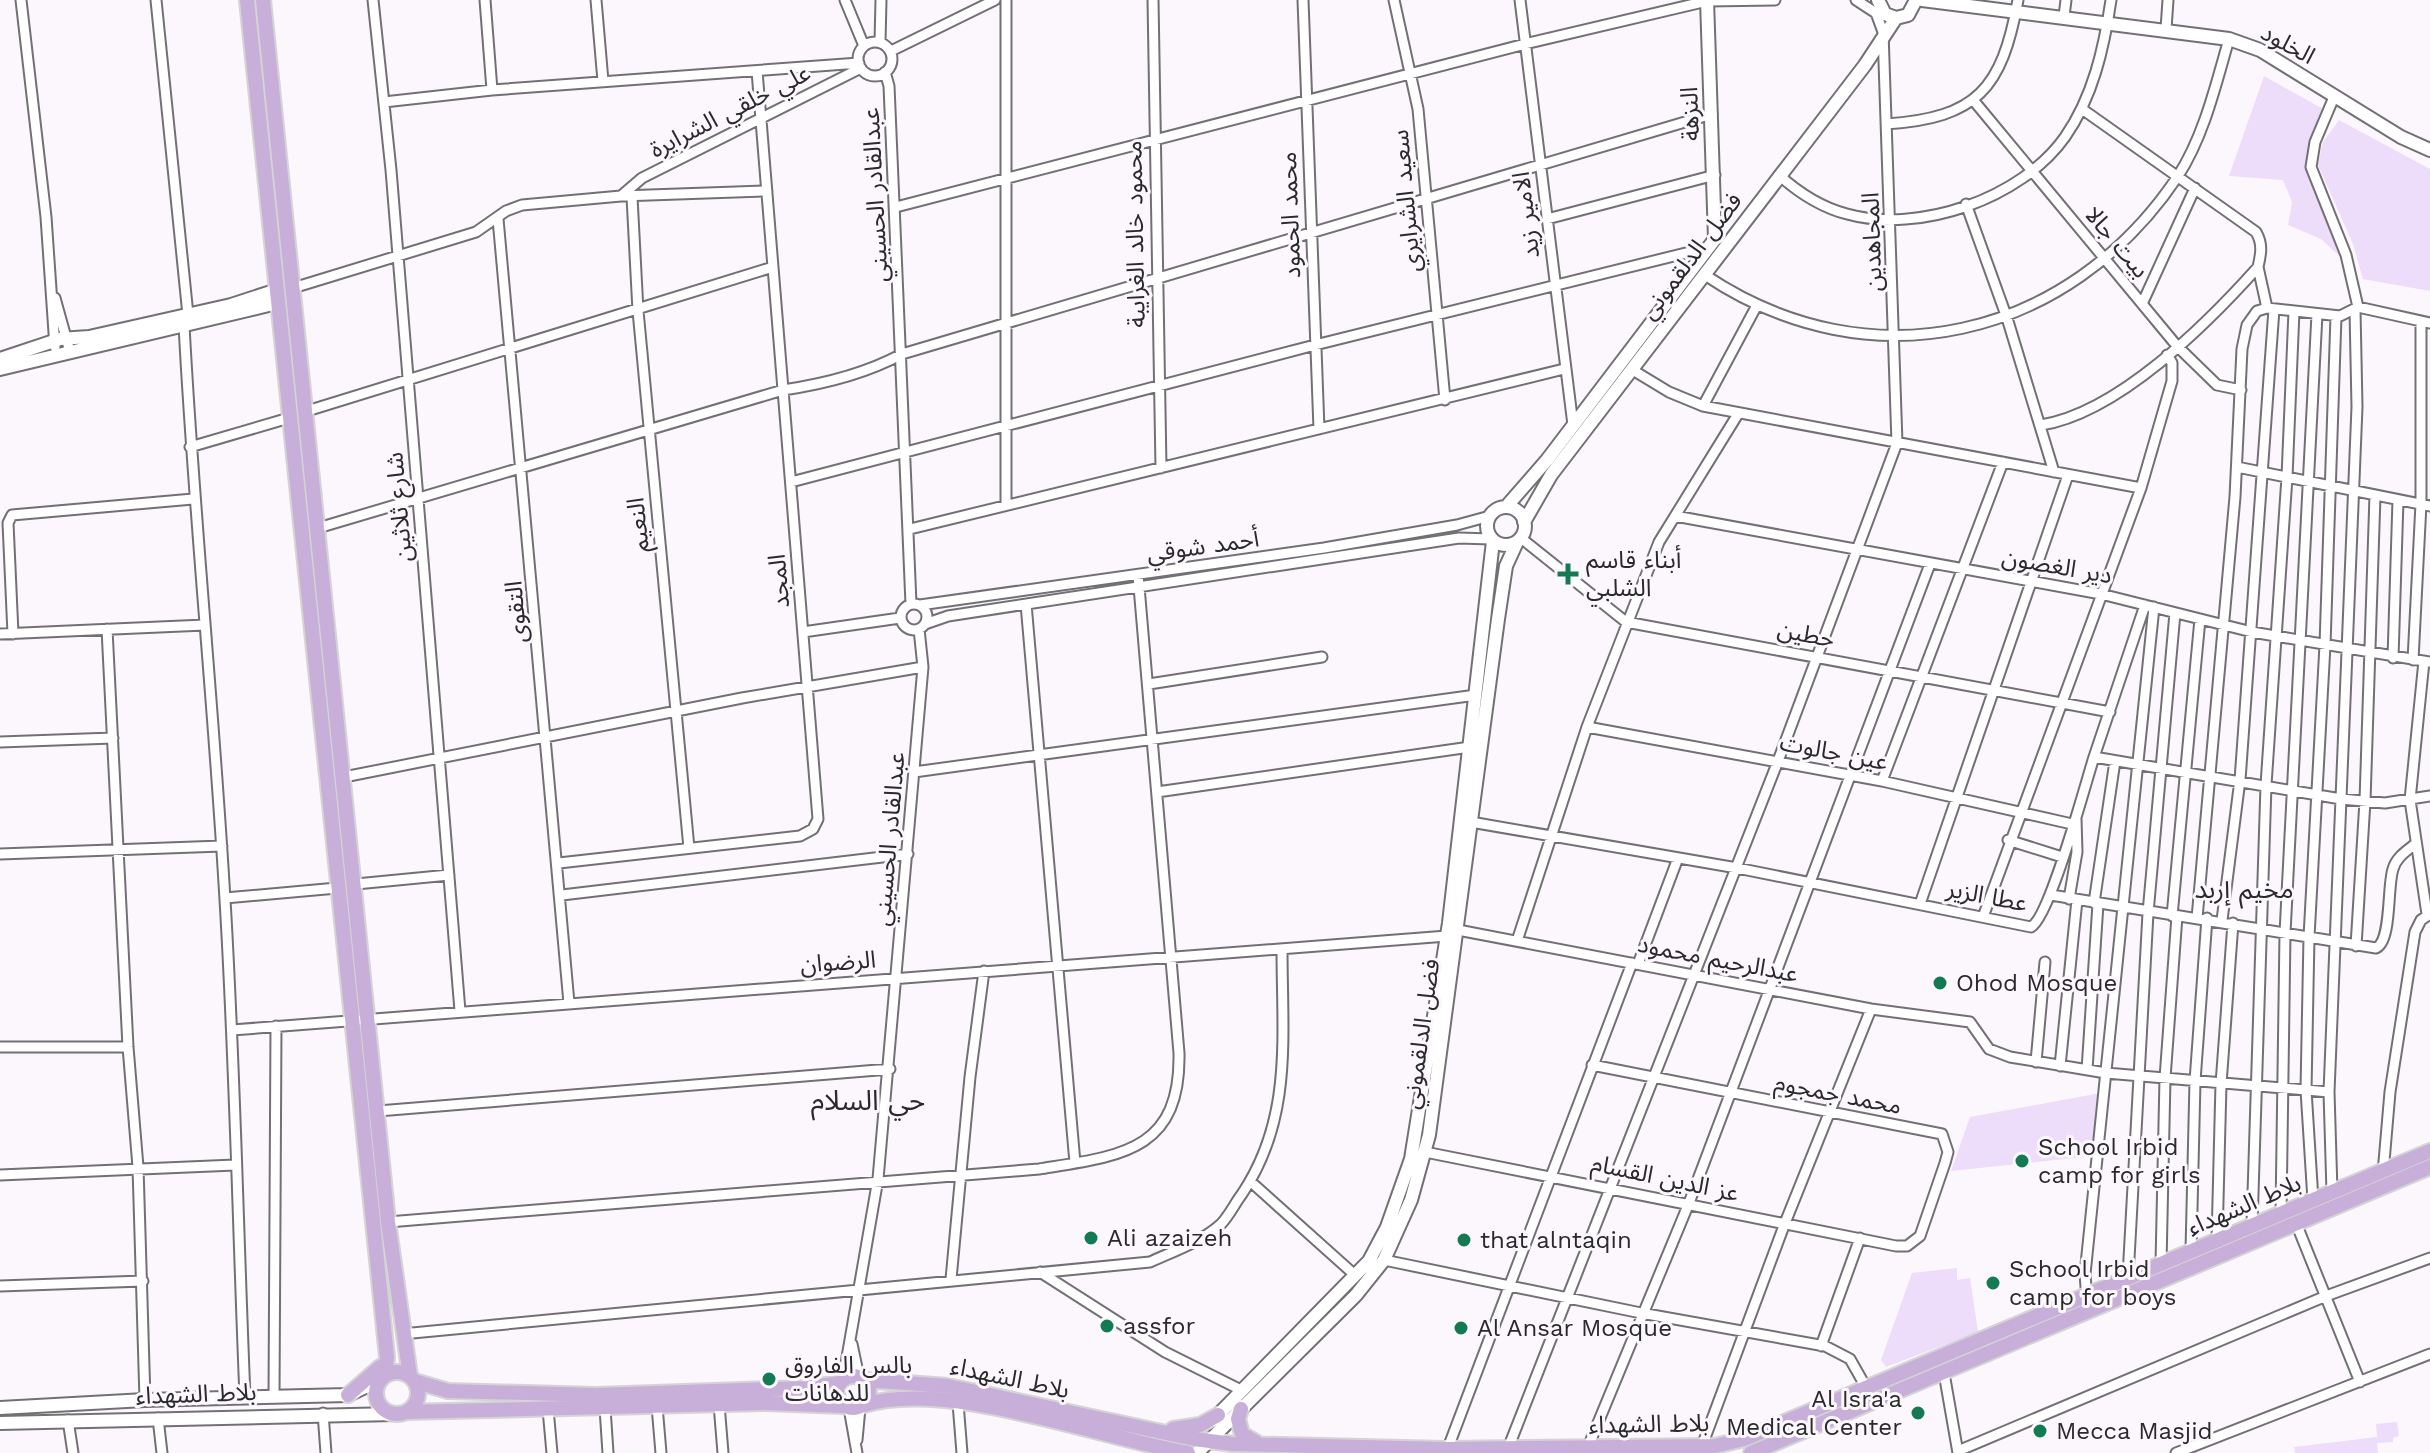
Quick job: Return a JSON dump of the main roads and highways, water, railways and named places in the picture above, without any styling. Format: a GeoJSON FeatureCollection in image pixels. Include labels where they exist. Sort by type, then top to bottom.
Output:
{"type":"FeatureCollection","features":[{"type":"Feature","properties":{"kind":"main road"},"geometry":{"type":"LineString","coordinates":[[247,0],[266,116],[293,288],[388,1222],[405,1355],[418,1398],[400,1413],[383,1409],[376,1399],[387,1357],[337,888],[318,664],[291,444],[277,297],[266,116],[263,0]]}},
{"type":"Feature","properties":{"kind":"main road"},"geometry":{"type":"LineString","coordinates":[[1878,0],[1885,14],[1896,18]]}},
{"type":"Feature","properties":{"kind":"main road","name":"فضل الدلقموني"},"geometry":{"type":"LineString","coordinates":[[1524,522],[1545,483],[1884,40],[1896,18],[1912,11],[1919,0]]}},
{"type":"Feature","properties":{"kind":"main road","name":"الخلود"},"geometry":{"type":"LineString","coordinates":[[1919,0],[2018,5],[2064,16],[2229,39],[2260,50],[2409,142],[2430,150]]}},
{"type":"Feature","properties":{"kind":"main road","name":"النزهة"},"geometry":{"type":"LineString","coordinates":[[1707,1],[1717,226]]}},
{"type":"Feature","properties":{"kind":"main road"},"geometry":{"type":"LineString","coordinates":[[1506,507],[1518,512],[1524,522],[1519,540],[1507,545],[1492,540],[1486,525],[1490,516],[1506,507],[1573,425],[1710,247],[1717,226],[1727,235],[1739,230]]}},
{"type":"Feature","properties":{"kind":"main road"},"geometry":{"type":"LineString","coordinates":[[0,359],[186,320],[277,297]]}},
{"type":"Feature","properties":{"kind":"main road"},"geometry":{"type":"LineString","coordinates":[[0,369],[56,355],[64,344]]}},
{"type":"Feature","properties":{"kind":"main road"},"geometry":{"type":"LineString","coordinates":[[291,444],[309,442]]}},
{"type":"Feature","properties":{"kind":"main road","name":"فضل الدلقموني"},"geometry":{"type":"LineString","coordinates":[[1467,821],[1470,747],[1492,540]]}},
{"type":"Feature","properties":{"kind":"main road","name":"فضل الدلقموني"},"geometry":{"type":"LineString","coordinates":[[1191,1448],[1241,1409],[1356,1295],[1384,1260],[1411,1200],[1425,1152],[1467,821],[1501,596],[1506,566],[1519,540]]}},
{"type":"Feature","properties":{"kind":"main road","name":"فضل الدلقموني"},"geometry":{"type":"LineString","coordinates":[[1191,1448],[1218,1415],[1356,1276],[1369,1261],[1387,1227],[1411,1159],[1452,933]]}},
{"type":"Feature","properties":{"kind":"main road","name":"بلاط الشهداء"},"geometry":{"type":"LineString","coordinates":[[842,1381],[861,1378],[948,1386],[1191,1448],[1264,1445],[1445,1451],[1509,1446],[1748,1448],[1867,1389],[2332,1192],[2385,1177],[2430,1151]]}},
{"type":"Feature","properties":{"kind":"main road"},"geometry":{"type":"LineString","coordinates":[[1748,1448],[1944,1373],[2296,1223],[2385,1177],[2430,1167]]}},
{"type":"Feature","properties":{"kind":"main road"},"geometry":{"type":"LineString","coordinates":[[348,1395],[374,1375],[387,1357],[405,1355]]}},
{"type":"Feature","properties":{"kind":"main road"},"geometry":{"type":"LineString","coordinates":[[381,1378],[395,1371],[436,1389],[622,1395],[805,1388],[842,1381]]}},
{"type":"Feature","properties":{"kind":"main road","name":"بلاط الشهداء"},"geometry":{"type":"LineString","coordinates":[[0,1408],[145,1400],[348,1395],[381,1378]]}},
{"type":"Feature","properties":{"kind":"main road"},"geometry":{"type":"LineString","coordinates":[[842,1381],[837,1393],[854,1407],[870,1389],[861,1378]]}},
{"type":"Feature","properties":{"kind":"main road"},"geometry":{"type":"LineString","coordinates":[[432,1410],[436,1389]]}},
{"type":"Feature","properties":{"kind":"main road","name":"بلاط الشهداء"},"geometry":{"type":"LineString","coordinates":[[0,1423],[719,1404],[854,1407],[901,1397],[958,1403],[1134,1433]]}},
{"type":"Feature","properties":{"kind":"main road"},"geometry":{"type":"LineString","coordinates":[[1241,1409],[1238,1419],[1242,1434],[1264,1445]]}},
{"type":"Feature","properties":{"kind":"main road"},"geometry":{"type":"LineString","coordinates":[[1148,1453],[1134,1433],[1190,1428],[1218,1415]]}},
{"type":"Feature","properties":{"kind":"place","name":"أبناء قاسم الشلبي"},"geometry":{"type":"Point","coordinates":[1568,574]}},
{"type":"Feature","properties":{"kind":"place","name":"Ohod Mosque"},"geometry":{"type":"Point","coordinates":[1940,983]}},
{"type":"Feature","properties":{"kind":"place","name":"School Irbid camp for girls"},"geometry":{"type":"Point","coordinates":[2022,1161]}},
{"type":"Feature","properties":{"kind":"place","name":"Ali azaizeh"},"geometry":{"type":"Point","coordinates":[1091,1238]}},
{"type":"Feature","properties":{"kind":"place","name":"that alntaqin"},"geometry":{"type":"Point","coordinates":[1464,1240]}},
{"type":"Feature","properties":{"kind":"place","name":"School Irbid camp for boys"},"geometry":{"type":"Point","coordinates":[1993,1283]}},
{"type":"Feature","properties":{"kind":"place","name":"assfor"},"geometry":{"type":"Point","coordinates":[1107,1326]}},
{"type":"Feature","properties":{"kind":"place","name":"Al Ansar Mosque"},"geometry":{"type":"Point","coordinates":[1461,1328]}},
{"type":"Feature","properties":{"kind":"place","name":"بالس الفاروق للدهانات"},"geometry":{"type":"Point","coordinates":[769,1379]}},
{"type":"Feature","properties":{"kind":"place","name":"Al Isra'a Medical Center"},"geometry":{"type":"Point","coordinates":[1918,1413]}},
{"type":"Feature","properties":{"kind":"place","name":"Mecca Masjid"},"geometry":{"type":"Point","coordinates":[2040,1431]}},
{"type":"Feature","properties":{"kind":"district","name":"مخيم إربد"},"geometry":{"type":"Point","coordinates":[2244,889]}},
{"type":"Feature","properties":{"kind":"district","name":"حي السلام"},"geometry":{"type":"Point","coordinates":[868,1100]}}]}
